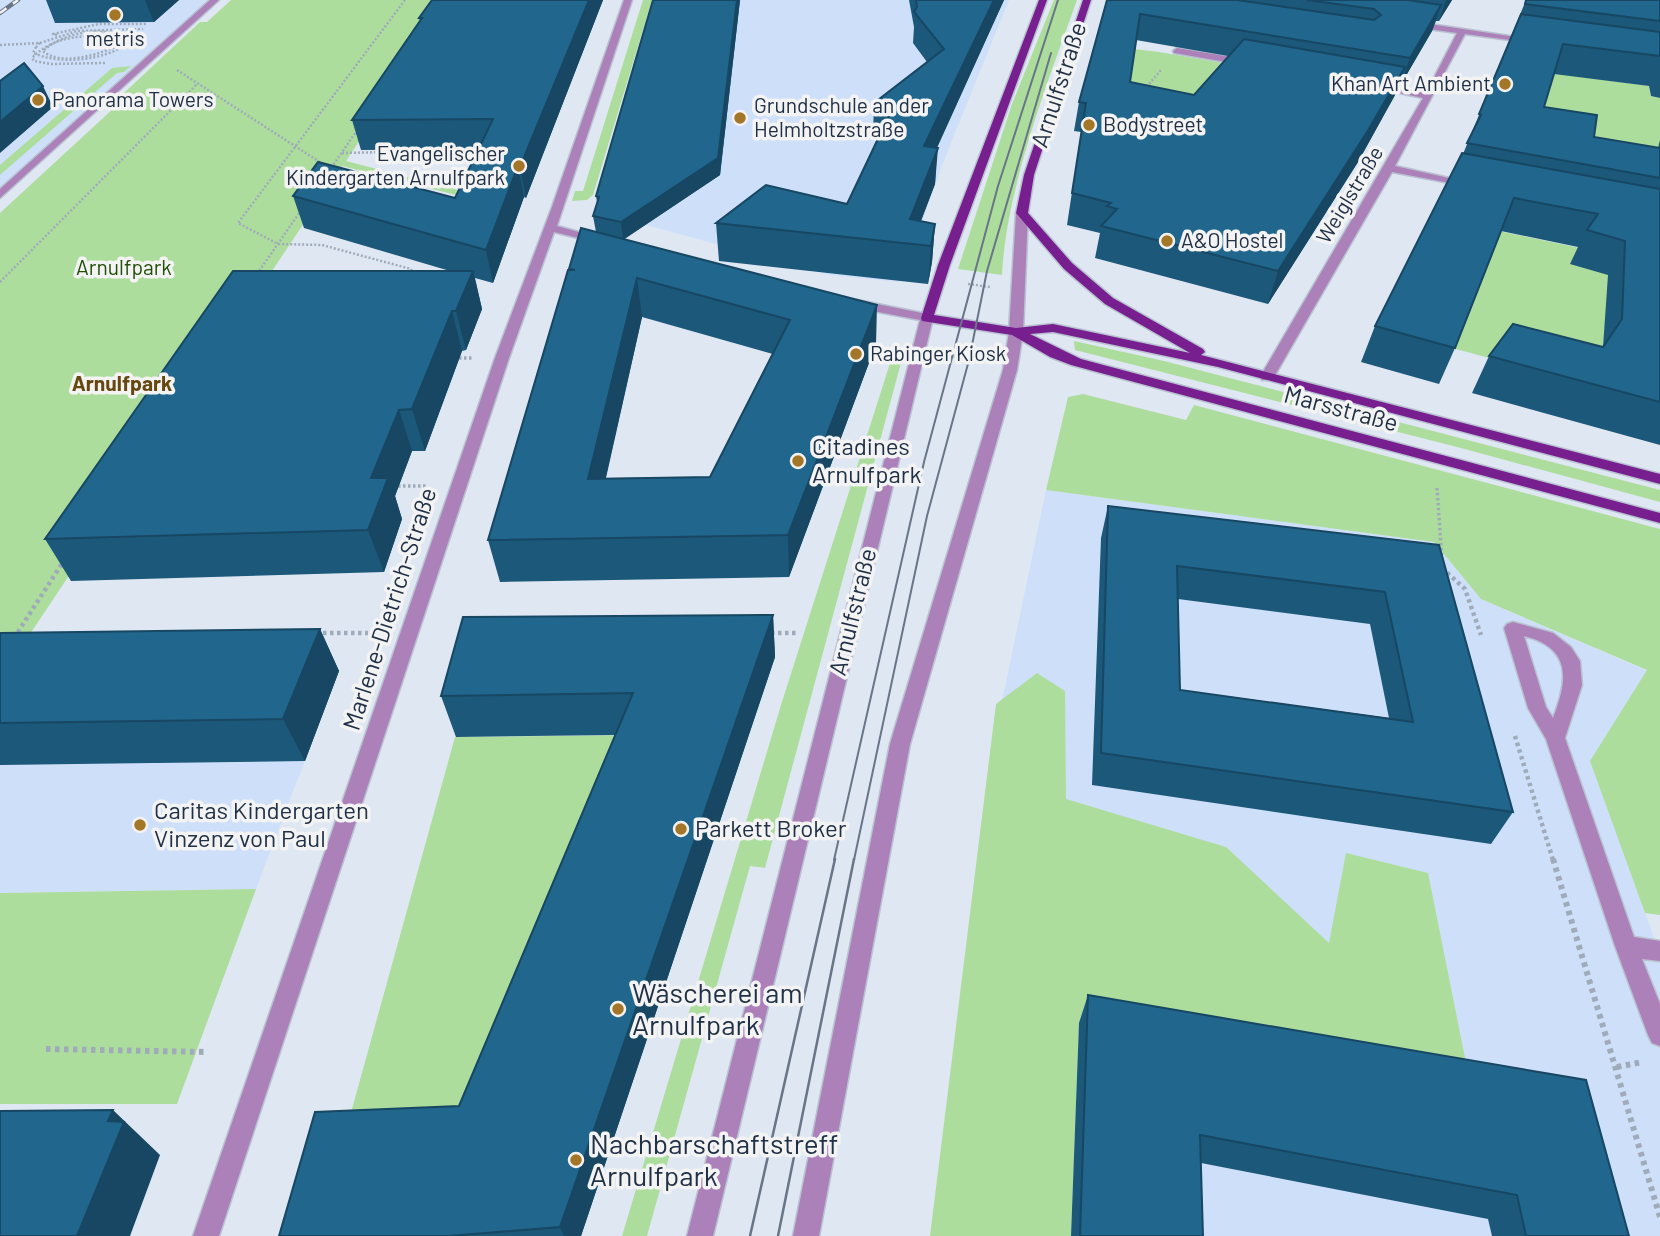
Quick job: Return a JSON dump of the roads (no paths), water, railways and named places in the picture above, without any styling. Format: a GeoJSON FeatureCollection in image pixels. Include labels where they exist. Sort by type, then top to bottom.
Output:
{"type":"FeatureCollection","features":[{"type":"Feature","properties":{"kind":"main road","name":"Arnulfstraße"},"geometry":{"type":"LineString","coordinates":[[927,318],[1044,0]]}},
{"type":"Feature","properties":{"kind":"main road","name":"Arnulfstraße"},"geometry":{"type":"LineString","coordinates":[[1022,213],[1029,175],[1087,0]]}},
{"type":"Feature","properties":{"kind":"main road","name":"Marsstraße"},"geometry":{"type":"LineString","coordinates":[[1022,213],[1068,266],[1109,302],[1219,363]]}},
{"type":"Feature","properties":{"kind":"main road","name":"Marsstraße"},"geometry":{"type":"LineString","coordinates":[[927,318],[1016,332],[1053,328],[1219,363],[1660,479]]}},
{"type":"Feature","properties":{"kind":"main road","name":"Marsstraße"},"geometry":{"type":"LineString","coordinates":[[1016,332],[1055,354],[1076,362],[1660,518]]}},
{"type":"Feature","properties":{"kind":"street"},"geometry":{"type":"LineString","coordinates":[[0,195],[215,0]]}},
{"type":"Feature","properties":{"kind":"street","name":"Marlene-Dietrich-Straße"},"geometry":{"type":"LineString","coordinates":[[206,1236],[502,358],[551,228],[628,0]]}},
{"type":"Feature","properties":{"kind":"street"},"geometry":{"type":"LineString","coordinates":[[1397,22],[1541,42]]}},
{"type":"Feature","properties":{"kind":"street","name":"Weiglstraße"},"geometry":{"type":"LineString","coordinates":[[1267,377],[1389,168],[1462,31]]}},
{"type":"Feature","properties":{"kind":"street"},"geometry":{"type":"LineString","coordinates":[[1177,51],[1255,64]]}},
{"type":"Feature","properties":{"kind":"street"},"geometry":{"type":"LineString","coordinates":[[1369,86],[1428,96]]}},
{"type":"Feature","properties":{"kind":"street"},"geometry":{"type":"LineString","coordinates":[[1389,168],[1478,185]]}},
{"type":"Feature","properties":{"kind":"street","name":"Arnulfstraße"},"geometry":{"type":"LineString","coordinates":[[806,1236],[900,744],[1010,370],[1016,332],[1022,213]]}},
{"type":"Feature","properties":{"kind":"street"},"geometry":{"type":"LineString","coordinates":[[551,228],[615,244]]}},
{"type":"Feature","properties":{"kind":"street"},"geometry":{"type":"LineString","coordinates":[[846,302],[927,318]]}},
{"type":"Feature","properties":{"kind":"street","name":"Arnulfstraße"},"geometry":{"type":"LineString","coordinates":[[700,1236],[927,318]]}},
{"type":"Feature","properties":{"kind":"street"},"geometry":{"type":"LineString","coordinates":[[1555,738],[1574,683],[1570,657],[1554,640],[1531,629],[1513,628],[1537,708],[1555,738],[1626,946],[1660,1035]]}},
{"type":"Feature","properties":{"kind":"street"},"geometry":{"type":"LineString","coordinates":[[1626,946],[1660,951]]}},
{"type":"Feature","properties":{"kind":"tram line"},"geometry":{"type":"LineString","coordinates":[[834,860],[924,462],[998,186],[1058,0]]}},
{"type":"Feature","properties":{"kind":"tram line"},"geometry":{"type":"LineString","coordinates":[[854,860],[927,516],[969,360],[987,271],[1051,53]]}},
{"type":"Feature","properties":{"kind":"tram line"},"geometry":{"type":"LineString","coordinates":[[750,1236],[835,859]]}},
{"type":"Feature","properties":{"kind":"tram line"},"geometry":{"type":"LineString","coordinates":[[778,1236],[854,859]]}},
{"type":"Feature","properties":{"kind":"railway"},"geometry":{"type":"LineString","coordinates":[[0,13],[18,0]]}},
{"type":"Feature","properties":{"kind":"place","name":"metris"},"geometry":{"type":"Point","coordinates":[115,15]}},
{"type":"Feature","properties":{"kind":"place","name":"Khan Art Ambient"},"geometry":{"type":"Point","coordinates":[1505,84]}},
{"type":"Feature","properties":{"kind":"place","name":"Panorama Towers"},"geometry":{"type":"Point","coordinates":[38,100]}},
{"type":"Feature","properties":{"kind":"place","name":"Grundschule an der Helmholtzstraße"},"geometry":{"type":"Point","coordinates":[740,118]}},
{"type":"Feature","properties":{"kind":"place","name":"Bodystreet"},"geometry":{"type":"Point","coordinates":[1089,125]}},
{"type":"Feature","properties":{"kind":"place","name":"Evangelischer Kindergarten Arnulfpark"},"geometry":{"type":"Point","coordinates":[519,166]}},
{"type":"Feature","properties":{"kind":"place","name":"A&O Hostel"},"geometry":{"type":"Point","coordinates":[1167,241]}},
{"type":"Feature","properties":{"kind":"place","name":"Rabinger Kiosk"},"geometry":{"type":"Point","coordinates":[856,354]}},
{"type":"Feature","properties":{"kind":"place","name":"Citadines Arnulfpark"},"geometry":{"type":"Point","coordinates":[798,461]}},
{"type":"Feature","properties":{"kind":"place","name":"Caritas Kindergarten Vinzenz von Paul"},"geometry":{"type":"Point","coordinates":[140,825]}},
{"type":"Feature","properties":{"kind":"place","name":"Parkett Broker"},"geometry":{"type":"Point","coordinates":[681,829]}},
{"type":"Feature","properties":{"kind":"place","name":"Wäscherei am Arnulfpark"},"geometry":{"type":"Point","coordinates":[618,1009]}},
{"type":"Feature","properties":{"kind":"place","name":"Nachbarschaftstreff Arnulfpark"},"geometry":{"type":"Point","coordinates":[576,1160]}},
{"type":"Feature","properties":{"kind":"district","name":"Arnulfpark"},"geometry":{"type":"Point","coordinates":[122,384]}}]}
